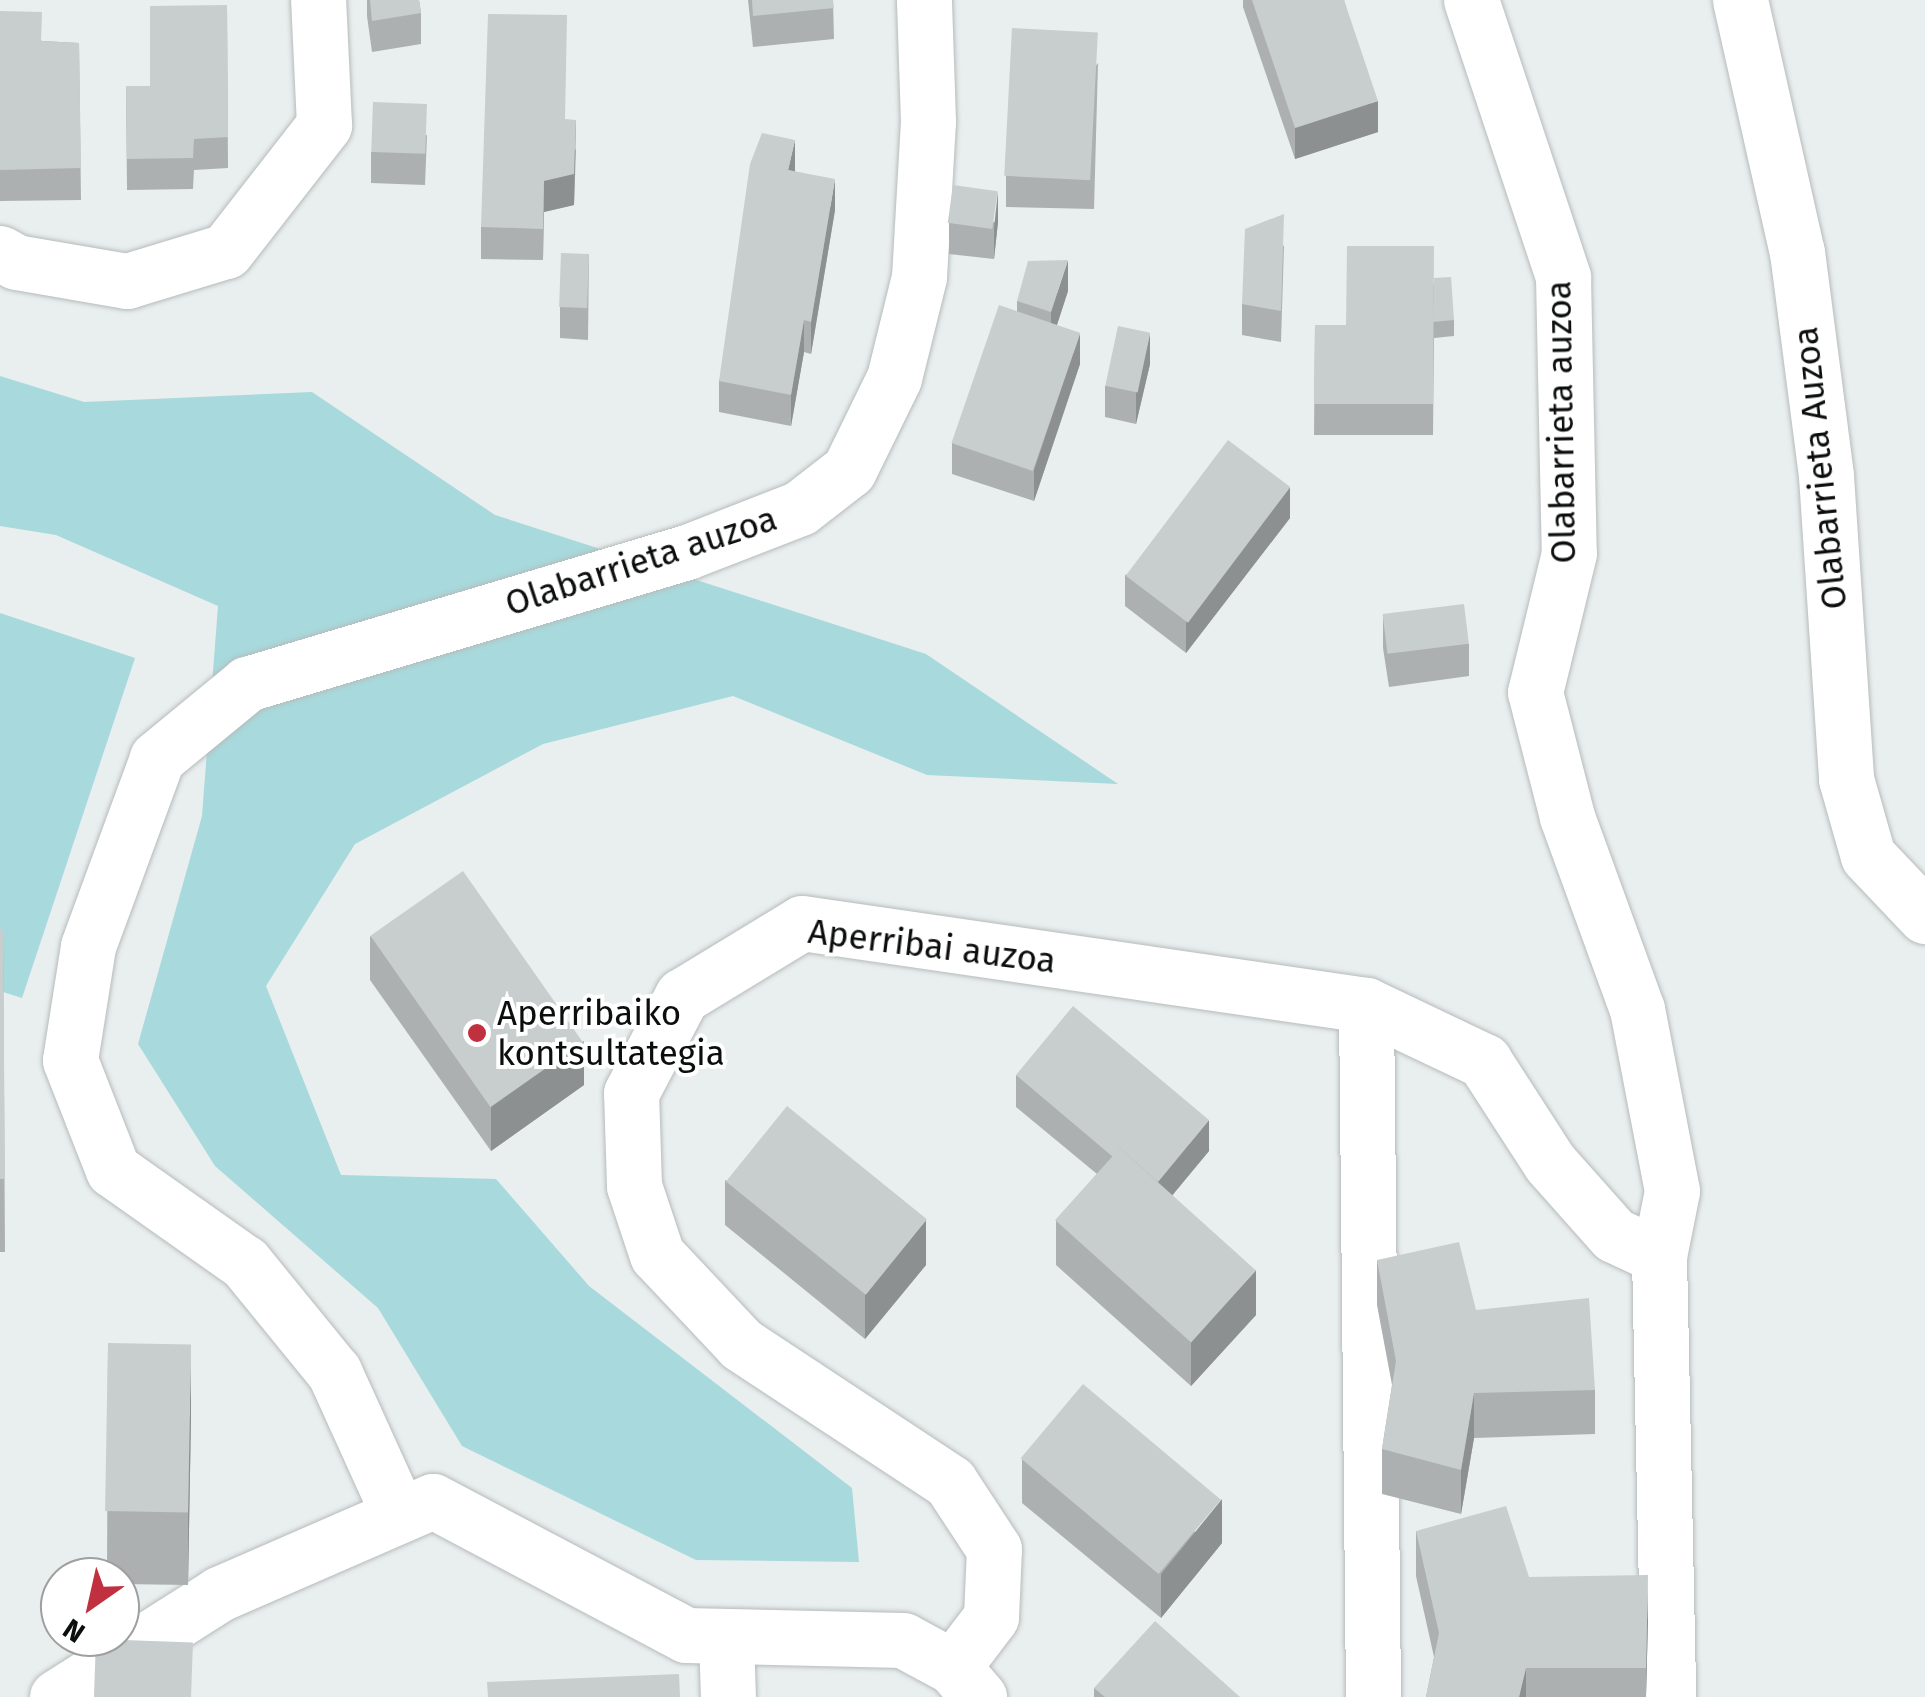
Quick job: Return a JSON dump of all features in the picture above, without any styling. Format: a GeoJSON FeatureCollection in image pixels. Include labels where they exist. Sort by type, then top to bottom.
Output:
{"type":"FeatureCollection","features":[{"type":"Feature","properties":{"kind":"street"},"geometry":{"type":"LineString","coordinates":[[0,253],[16,262],[127,280],[226,250],[324,125],[318,0]]}},
{"type":"Feature","properties":{"kind":"street","name":"Olabarrieta auzoa"},"geometry":{"type":"LineString","coordinates":[[399,1516],[334,1372],[244,1263],[114,1170],[70,1060],[88,946],[156,758],[246,684],[687,552],[800,508],[849,470],[894,378],[918,277],[928,122],[924,0]]}},
{"type":"Feature","properties":{"kind":"street","name":"Olabarrieta auzoa"},"geometry":{"type":"LineString","coordinates":[[1471,0],[1563,277],[1569,553],[1536,692],[1567,817],[1637,1009],[1672,1191],[1659,1256],[1668,1697]]}},
{"type":"Feature","properties":{"kind":"street","name":"Olabarrieta Auzoa"},"geometry":{"type":"LineString","coordinates":[[1740,0],[1797,252],[1826,476],[1846,779],[1868,856],[1925,916]]}},
{"type":"Feature","properties":{"kind":"street","name":"Aperribai auzoa"},"geometry":{"type":"LineString","coordinates":[[57,1697],[219,1594],[433,1502],[686,1636],[903,1640],[966,1682],[991,1617],[994,1549],[950,1482],[742,1344],[657,1255],[634,1186],[631,1093],[682,996],[802,923],[1366,1004],[1484,1061],[1563,1178],[1614,1234],[1659,1256]]}},
{"type":"Feature","properties":{"kind":"street"},"geometry":{"type":"LineString","coordinates":[[1366,1004],[1372,1697]]}},
{"type":"Feature","properties":{"kind":"street"},"geometry":{"type":"LineString","coordinates":[[726,1638],[728,1697]]}},
{"type":"Feature","properties":{"kind":"shaded area"},"geometry":{"type":"Polygon","coordinates":[[[0,376],[84,402],[312,392],[495,515],[926,654],[1118,784],[927,775],[733,696],[543,744],[355,844],[266,986],[341,1175],[496,1179],[589,1286],[852,1488],[859,1562],[696,1560],[462,1446],[378,1308],[215,1166],[138,1044],[202,816],[218,606],[56,535],[0,526],[0,376]]]}},
{"type":"Feature","properties":{"kind":"shaded area"},"geometry":{"type":"Polygon","coordinates":[[[0,613],[135,658],[22,998],[0,991],[0,613]]]}},
{"type":"Feature","properties":{"kind":"building"},"geometry":{"type":"Polygon","coordinates":[[[370,0],[419,0],[421,13],[372,21],[370,0]]]}},
{"type":"Feature","properties":{"kind":"building"},"geometry":{"type":"Polygon","coordinates":[[[752,0],[833,0],[834,8],[753,16],[752,0]]]}},
{"type":"Feature","properties":{"kind":"building"},"geometry":{"type":"Polygon","coordinates":[[[1252,0],[1344,0],[1378,101],[1295,128],[1252,0]]]}},
{"type":"Feature","properties":{"kind":"building"},"geometry":{"type":"Polygon","coordinates":[[[227,5],[228,137],[194,139],[193,158],[127,159],[126,86],[150,86],[150,6],[227,5]]]}},
{"type":"Feature","properties":{"kind":"building"},"geometry":{"type":"Polygon","coordinates":[[[0,11],[42,12],[41,41],[79,43],[81,168],[0,170],[0,11]]]}},
{"type":"Feature","properties":{"kind":"building"},"geometry":{"type":"Polygon","coordinates":[[[488,14],[567,15],[565,119],[576,120],[574,174],[544,181],[543,229],[481,227],[488,14]]]}},
{"type":"Feature","properties":{"kind":"building"},"geometry":{"type":"Polygon","coordinates":[[[1012,28],[1098,33],[1090,180],[1004,176],[1012,28]]]}},
{"type":"Feature","properties":{"kind":"building"},"geometry":{"type":"Polygon","coordinates":[[[373,102],[427,104],[425,154],[371,152],[373,102]]]}},
{"type":"Feature","properties":{"kind":"building"},"geometry":{"type":"Polygon","coordinates":[[[762,133],[795,140],[788,170],[835,179],[811,322],[804,320],[791,395],[719,381],[750,164],[762,133]]]}},
{"type":"Feature","properties":{"kind":"building"},"geometry":{"type":"Polygon","coordinates":[[[953,185],[998,191],[992,229],[948,223],[953,185]]]}},
{"type":"Feature","properties":{"kind":"building"},"geometry":{"type":"Polygon","coordinates":[[[1284,214],[1281,311],[1242,304],[1245,229],[1284,214]]]}},
{"type":"Feature","properties":{"kind":"building"},"geometry":{"type":"Polygon","coordinates":[[[1347,246],[1434,246],[1433,404],[1314,404],[1315,325],[1346,325],[1347,246]]]}},
{"type":"Feature","properties":{"kind":"building"},"geometry":{"type":"Polygon","coordinates":[[[561,253],[589,254],[587,308],[559,307],[561,253]]]}},
{"type":"Feature","properties":{"kind":"building"},"geometry":{"type":"Polygon","coordinates":[[[1068,260],[1051,312],[1017,301],[1028,261],[1068,260]]]}},
{"type":"Feature","properties":{"kind":"building"},"geometry":{"type":"Polygon","coordinates":[[[1451,277],[1454,320],[1433,322],[1434,278],[1451,277]]]}},
{"type":"Feature","properties":{"kind":"building"},"geometry":{"type":"Polygon","coordinates":[[[999,305],[1080,333],[1033,471],[951,443],[999,305]]]}},
{"type":"Feature","properties":{"kind":"building"},"geometry":{"type":"Polygon","coordinates":[[[1118,326],[1150,333],[1138,393],[1105,386],[1118,326]]]}},
{"type":"Feature","properties":{"kind":"building"},"geometry":{"type":"Polygon","coordinates":[[[1228,440],[1290,487],[1188,623],[1126,576],[1228,440]]]}},
{"type":"Feature","properties":{"kind":"building"},"geometry":{"type":"Polygon","coordinates":[[[1464,604],[1469,644],[1387,654],[1383,614],[1464,604]]]}},
{"type":"Feature","properties":{"kind":"building","name":"Aperribaiko kontsultategia"},"geometry":{"type":"Polygon","coordinates":[[[463,871],[583,1042],[490,1107],[370,936],[463,871]]]}},
{"type":"Feature","properties":{"kind":"building"},"geometry":{"type":"Polygon","coordinates":[[[3,930],[5,1179],[0,1179],[3,930]]]}},
{"type":"Feature","properties":{"kind":"building"},"geometry":{"type":"Polygon","coordinates":[[[1073,1006],[1209,1120],[1158,1182],[1120,1148],[1113,1157],[1016,1075],[1073,1006]]]}},
{"type":"Feature","properties":{"kind":"building"},"geometry":{"type":"Polygon","coordinates":[[[787,1106],[927,1219],[866,1295],[726,1181],[787,1106]]]}},
{"type":"Feature","properties":{"kind":"building"},"geometry":{"type":"Polygon","coordinates":[[[1120,1148],[1256,1270],[1191,1343],[1055,1220],[1120,1148]]]}},
{"type":"Feature","properties":{"kind":"building"},"geometry":{"type":"Polygon","coordinates":[[[1459,1242],[1476,1310],[1589,1298],[1595,1390],[1474,1393],[1461,1470],[1382,1449],[1396,1361],[1377,1260],[1459,1242]]]}},
{"type":"Feature","properties":{"kind":"building"},"geometry":{"type":"Polygon","coordinates":[[[108,1343],[191,1344],[188,1512],[105,1511],[108,1343]]]}},
{"type":"Feature","properties":{"kind":"building"},"geometry":{"type":"Polygon","coordinates":[[[1083,1384],[1221,1500],[1159,1574],[1021,1458],[1083,1384]]]}},
{"type":"Feature","properties":{"kind":"building"},"geometry":{"type":"Polygon","coordinates":[[[1506,1506],[1529,1577],[1648,1575],[1646,1668],[1526,1668],[1519,1697],[1426,1697],[1439,1633],[1416,1531],[1506,1506]]]}},
{"type":"Feature","properties":{"kind":"building"},"geometry":{"type":"Polygon","coordinates":[[[1155,1621],[1240,1697],[1105,1697],[1094,1688],[1155,1621]]]}},
{"type":"Feature","properties":{"kind":"building"},"geometry":{"type":"Polygon","coordinates":[[[140,1641],[193,1642],[191,1697],[94,1697],[95,1657],[140,1657],[140,1641]]]}},
{"type":"Feature","properties":{"kind":"building"},"geometry":{"type":"Polygon","coordinates":[[[679,1674],[680,1697],[488,1697],[487,1682],[679,1674]]]}},
{"type":"Feature","properties":{"kind":"place","name":"Aperribaiko kontsultategia"},"geometry":{"type":"Point","coordinates":[477,1033]}}]}
